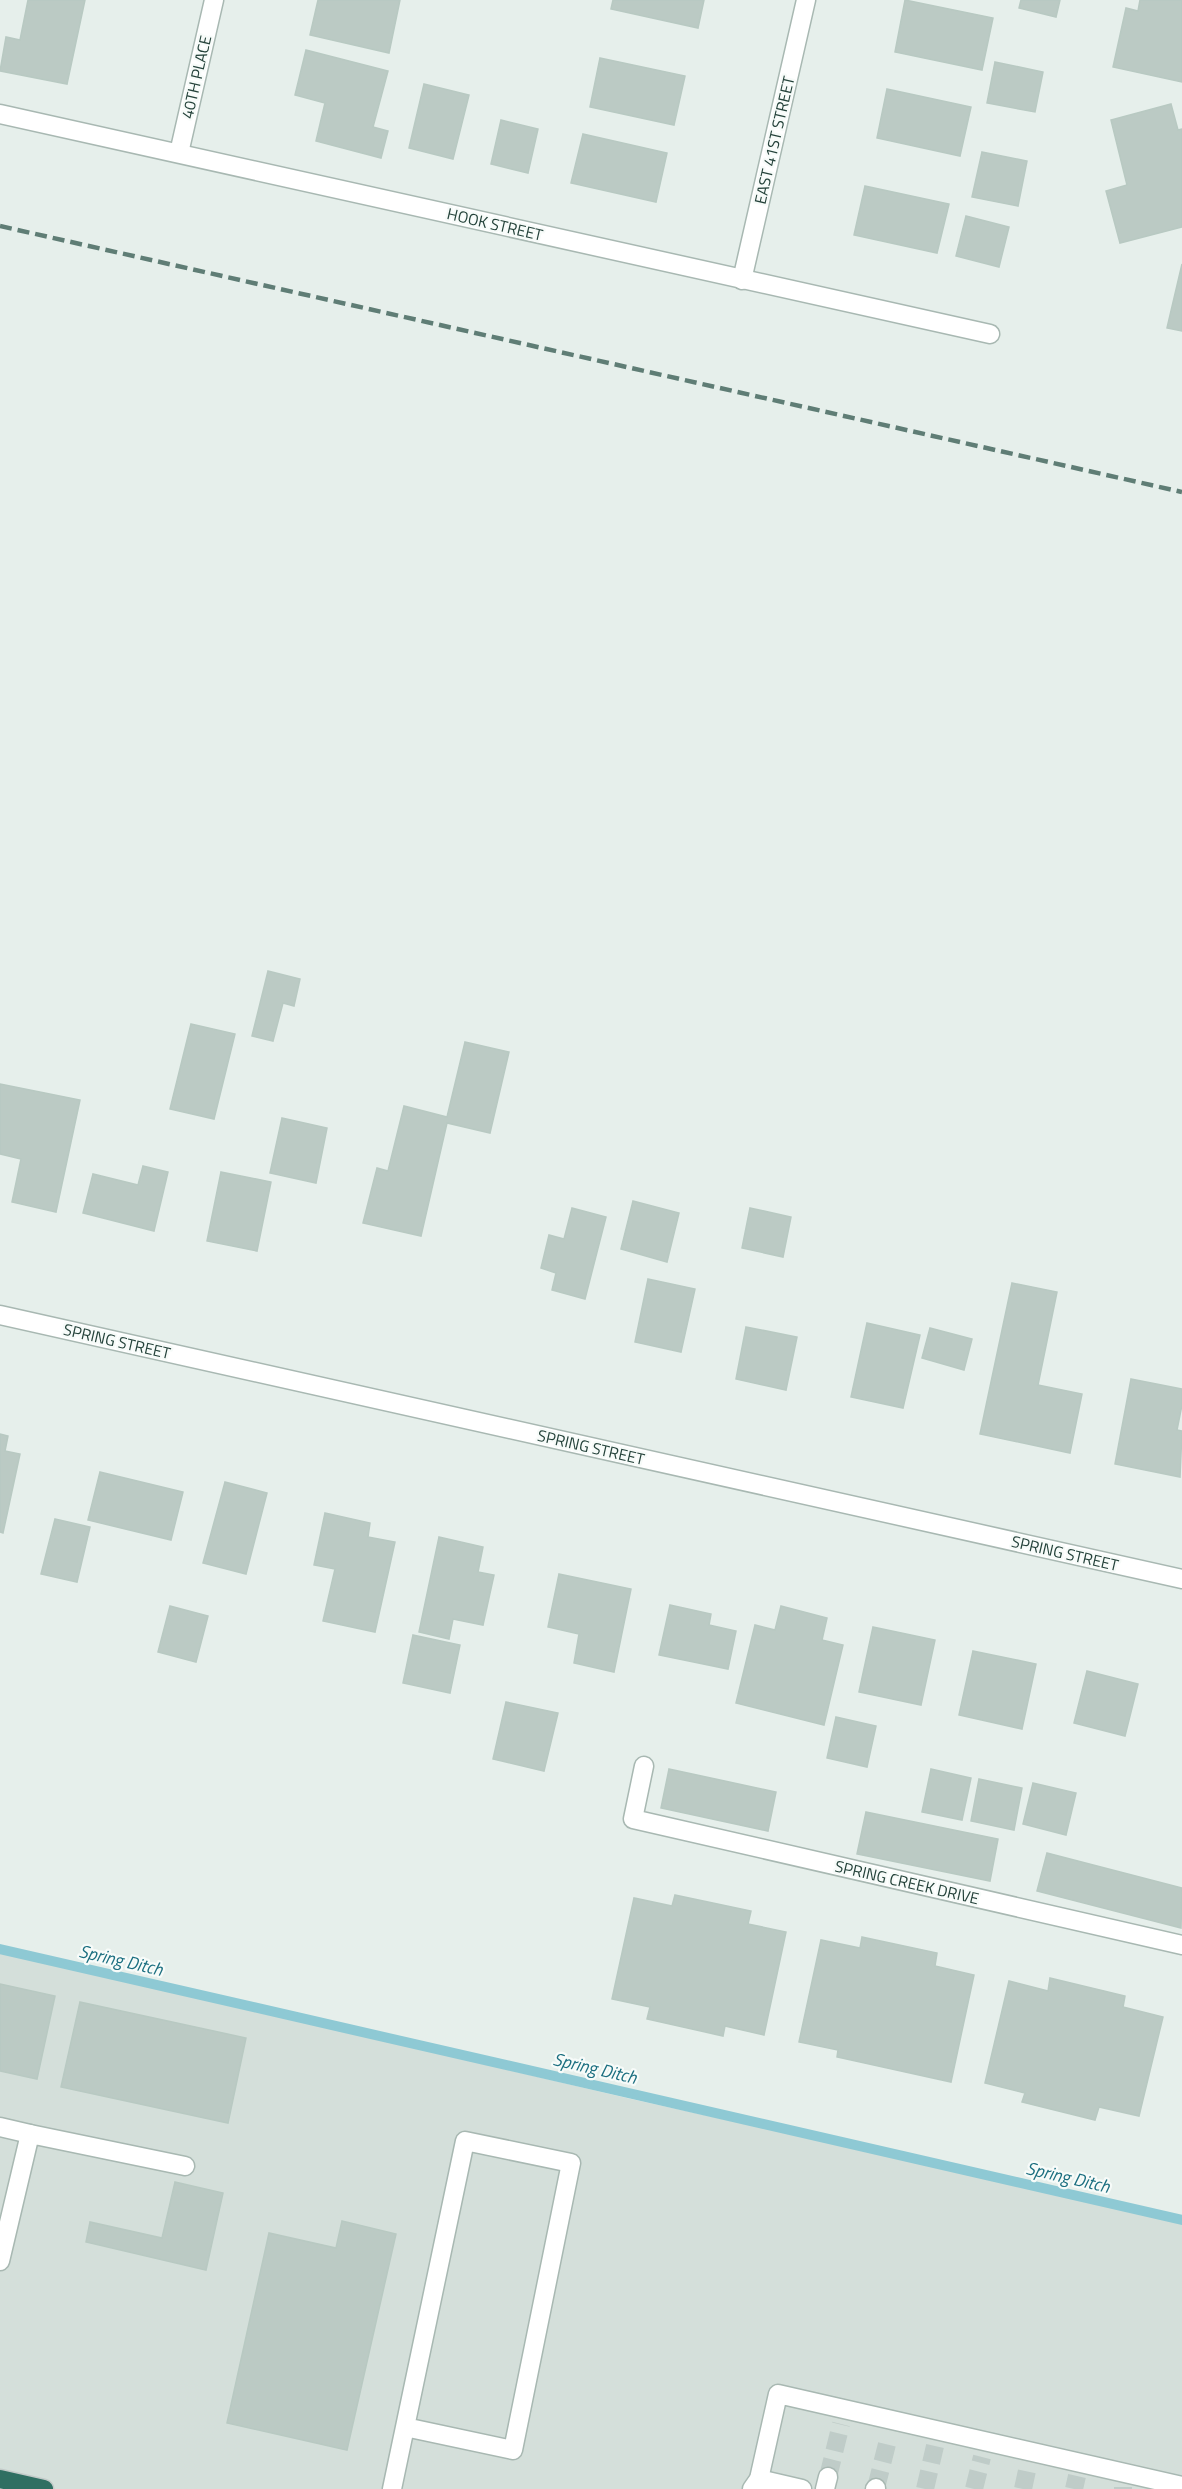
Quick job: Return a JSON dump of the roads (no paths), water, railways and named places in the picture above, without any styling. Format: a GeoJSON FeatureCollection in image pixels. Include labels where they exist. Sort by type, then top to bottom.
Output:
{"type":"FeatureCollection","features":[{"type":"Feature","properties":{"kind":"highway"},"geometry":{"type":"LineString","coordinates":[[0,2479],[44,2489]]}},
{"type":"Feature","properties":{"kind":"street","name":"40TH PLACE"},"geometry":{"type":"LineString","coordinates":[[179,153],[214,0]]}},
{"type":"Feature","properties":{"kind":"street","name":"EAST 41ST STREET"},"geometry":{"type":"LineString","coordinates":[[742,280],[806,0]]}},
{"type":"Feature","properties":{"kind":"street","name":"HOOK STREET"},"geometry":{"type":"LineString","coordinates":[[0,114],[990,334]]}},
{"type":"Feature","properties":{"kind":"street","name":"SPRING STREET"},"geometry":{"type":"LineString","coordinates":[[0,1315],[1182,1579]]}},
{"type":"Feature","properties":{"kind":"street","name":"SPRING CREEK DRIVE"},"geometry":{"type":"LineString","coordinates":[[644,1767],[633,1819],[1182,1945]]}},
{"type":"Feature","properties":{"kind":"street"},"geometry":{"type":"LineString","coordinates":[[0,2127],[185,2166]]}},
{"type":"Feature","properties":{"kind":"street"},"geometry":{"type":"LineString","coordinates":[[0,2261],[30,2134]]}},
{"type":"Feature","properties":{"kind":"street"},"geometry":{"type":"LineString","coordinates":[[392,2489],[405,2427],[465,2141],[571,2163],[513,2450],[405,2427]]}},
{"type":"Feature","properties":{"kind":"street"},"geometry":{"type":"LineString","coordinates":[[802,2489],[755,2484],[778,2394],[843,2417],[937,2439],[1125,2480],[1182,2486]]}},
{"type":"Feature","properties":{"kind":"waterway","name":"Spring Ditch"},"geometry":{"type":"LineString","coordinates":[[0,1949],[1182,2220]]}},
{"type":"Feature","properties":{"kind":"tunnel"},"geometry":{"type":"LineString","coordinates":[[828,2477],[841,2424]]}},
{"type":"Feature","properties":{"kind":"tunnel"},"geometry":{"type":"LineString","coordinates":[[876,2488],[889,2436]]}},
{"type":"Feature","properties":{"kind":"tunnel"},"geometry":{"type":"LineString","coordinates":[[925,2489],[935,2446]]}},
{"type":"Feature","properties":{"kind":"tunnel"},"geometry":{"type":"LineString","coordinates":[[974,2489],[982,2457]]}},
{"type":"Feature","properties":{"kind":"tunnel"},"geometry":{"type":"LineString","coordinates":[[1023,2489],[1028,2466]]}},
{"type":"Feature","properties":{"kind":"tunnel"},"geometry":{"type":"LineString","coordinates":[[1074,2489],[1077,2476]]}},
{"type":"Feature","properties":{"kind":"railway"},"geometry":{"type":"LineString","coordinates":[[0,226],[1182,492]]}}]}
